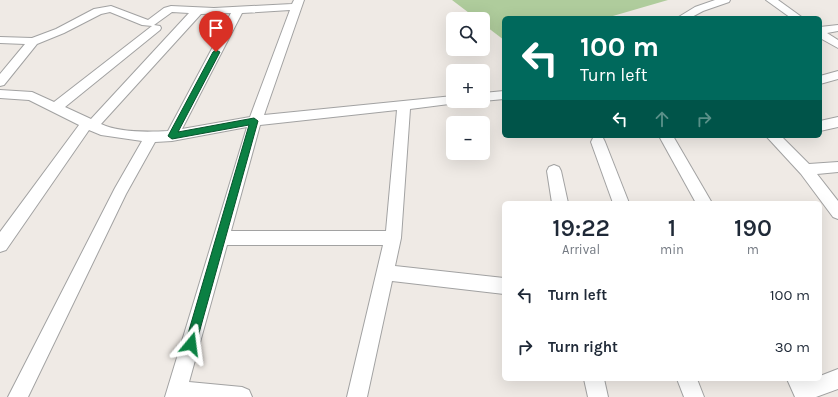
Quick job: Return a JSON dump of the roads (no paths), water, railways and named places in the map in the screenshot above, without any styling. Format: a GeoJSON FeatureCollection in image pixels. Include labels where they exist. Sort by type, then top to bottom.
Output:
{"type":"FeatureCollection","features":[{"type":"Feature","properties":{"kind":"street"},"geometry":{"type":"LineString","coordinates":[[117,11],[124,0]]}},
{"type":"Feature","properties":{"kind":"street"},"geometry":{"type":"LineString","coordinates":[[686,16],[699,9],[724,0]]}},
{"type":"Feature","properties":{"kind":"street"},"geometry":{"type":"LineString","coordinates":[[771,0],[795,16]]}},
{"type":"Feature","properties":{"kind":"street"},"geometry":{"type":"LineString","coordinates":[[55,108],[153,26],[154,22],[173,5],[198,10],[238,10],[259,5],[298,4],[254,121],[222,238],[176,394],[242,397]]}},
{"type":"Feature","properties":{"kind":"street"},"geometry":{"type":"LineString","coordinates":[[0,82],[33,42],[60,31],[102,9],[111,9],[153,26],[178,32]]}},
{"type":"Feature","properties":{"kind":"street"},"geometry":{"type":"LineString","coordinates":[[0,245],[90,124],[198,10]]}},
{"type":"Feature","properties":{"kind":"street"},"geometry":{"type":"LineString","coordinates":[[172,136],[238,10]]}},
{"type":"Feature","properties":{"kind":"street"},"geometry":{"type":"LineString","coordinates":[[822,32],[838,28]]}},
{"type":"Feature","properties":{"kind":"street"},"geometry":{"type":"LineString","coordinates":[[822,33],[838,45]]}},
{"type":"Feature","properties":{"kind":"street"},"geometry":{"type":"LineString","coordinates":[[0,40],[21,40],[33,42]]}},
{"type":"Feature","properties":{"kind":"street"},"geometry":{"type":"LineString","coordinates":[[822,79],[838,75]]}},
{"type":"Feature","properties":{"kind":"street"},"geometry":{"type":"LineString","coordinates":[[0,94],[26,95],[101,130],[151,137],[172,136],[254,121],[446,101]]}},
{"type":"Feature","properties":{"kind":"street"},"geometry":{"type":"LineString","coordinates":[[490,96],[502,95]]}},
{"type":"Feature","properties":{"kind":"street"},"geometry":{"type":"LineString","coordinates":[[357,397],[393,238],[404,104]]}},
{"type":"Feature","properties":{"kind":"street"},"geometry":{"type":"LineString","coordinates":[[822,126],[838,122]]}},
{"type":"Feature","properties":{"kind":"street"},"geometry":{"type":"LineString","coordinates":[[18,397],[120,192],[151,137]]}},
{"type":"Feature","properties":{"kind":"street"},"geometry":{"type":"LineString","coordinates":[[671,138],[703,201]]}},
{"type":"Feature","properties":{"kind":"street"},"geometry":{"type":"LineString","coordinates":[[775,138],[806,170],[838,213]]}},
{"type":"Feature","properties":{"kind":"street"},"geometry":{"type":"LineString","coordinates":[[598,142],[620,201]]}},
{"type":"Feature","properties":{"kind":"street"},"geometry":{"type":"LineString","coordinates":[[806,170],[838,167]]}},
{"type":"Feature","properties":{"kind":"street"},"geometry":{"type":"LineString","coordinates":[[554,171],[560,201]]}},
{"type":"Feature","properties":{"kind":"street"},"geometry":{"type":"LineString","coordinates":[[222,238],[393,238]]}},
{"type":"Feature","properties":{"kind":"street"},"geometry":{"type":"LineString","coordinates":[[385,273],[502,286]]}},
{"type":"Feature","properties":{"kind":"street"},"geometry":{"type":"LineString","coordinates":[[802,390],[838,379]]}},
{"type":"Feature","properties":{"kind":"street"},"geometry":{"type":"LineString","coordinates":[[594,381],[598,397]]}},
{"type":"Feature","properties":{"kind":"street"},"geometry":{"type":"LineString","coordinates":[[688,381],[694,397]]}}]}
